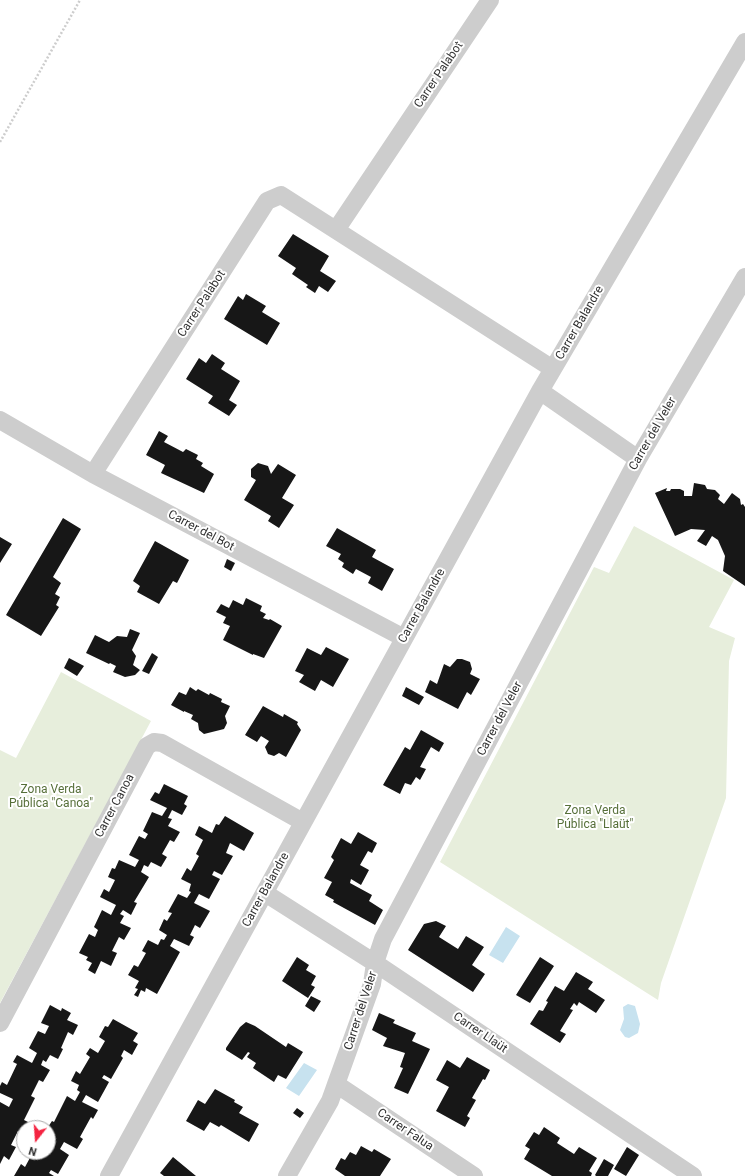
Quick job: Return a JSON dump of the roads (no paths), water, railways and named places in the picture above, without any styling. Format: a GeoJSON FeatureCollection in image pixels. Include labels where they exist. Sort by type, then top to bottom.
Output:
{"type":"FeatureCollection","features":[{"type":"Feature","properties":{"kind":"street","name":"Carrer Palabot"},"geometry":{"type":"LineString","coordinates":[[336,230],[490,0]]}},
{"type":"Feature","properties":{"kind":"street","name":"Carrer Balandre"},"geometry":{"type":"LineString","coordinates":[[109,1176],[540,391],[745,42]]}},
{"type":"Feature","properties":{"kind":"street","name":"Carrer Palabot"},"geometry":{"type":"LineString","coordinates":[[93,474],[267,201],[281,195],[553,369]]}},
{"type":"Feature","properties":{"kind":"street","name":"Carrer del Veler"},"geometry":{"type":"LineString","coordinates":[[288,1176],[330,1100],[372,984],[383,939],[638,459],[745,277]]}},
{"type":"Feature","properties":{"kind":"street"},"geometry":{"type":"LineString","coordinates":[[540,391],[638,459]]}},
{"type":"Feature","properties":{"kind":"street","name":"Carrer del Bot"},"geometry":{"type":"LineString","coordinates":[[0,420],[93,474],[404,638]]}},
{"type":"Feature","properties":{"kind":"street","name":"Carrer Canoa"},"geometry":{"type":"LineString","coordinates":[[0,1023],[147,746],[154,742],[162,744],[303,822]]}},
{"type":"Feature","properties":{"kind":"street","name":"Carrer Llaüt"},"geometry":{"type":"LineString","coordinates":[[265,893],[376,963],[693,1176]]}},
{"type":"Feature","properties":{"kind":"street","name":"Carrer Falua"},"geometry":{"type":"LineString","coordinates":[[336,1084],[474,1176]]}},
{"type":"Feature","properties":{"kind":"water"},"geometry":{"type":"Polygon","coordinates":[[[506,927],[520,936],[503,963],[489,955],[506,927]]]}},
{"type":"Feature","properties":{"kind":"water"},"geometry":{"type":"Polygon","coordinates":[[[628,1004],[635,1006],[640,1024],[638,1033],[629,1038],[625,1037],[620,1030],[624,1019],[623,1007],[628,1004]]]}},
{"type":"Feature","properties":{"kind":"water"},"geometry":{"type":"Polygon","coordinates":[[[304,1063],[317,1070],[299,1096],[286,1088],[304,1063]]]}},
{"type":"Feature","properties":{"kind":"park label","name":"Zona Verda Pública \"Canoa\""},"geometry":{"type":"Point","coordinates":[51,797]}},
{"type":"Feature","properties":{"kind":"park label","name":"Zona Verda Pública \"Llaüt\""},"geometry":{"type":"Point","coordinates":[595,818]}}]}
